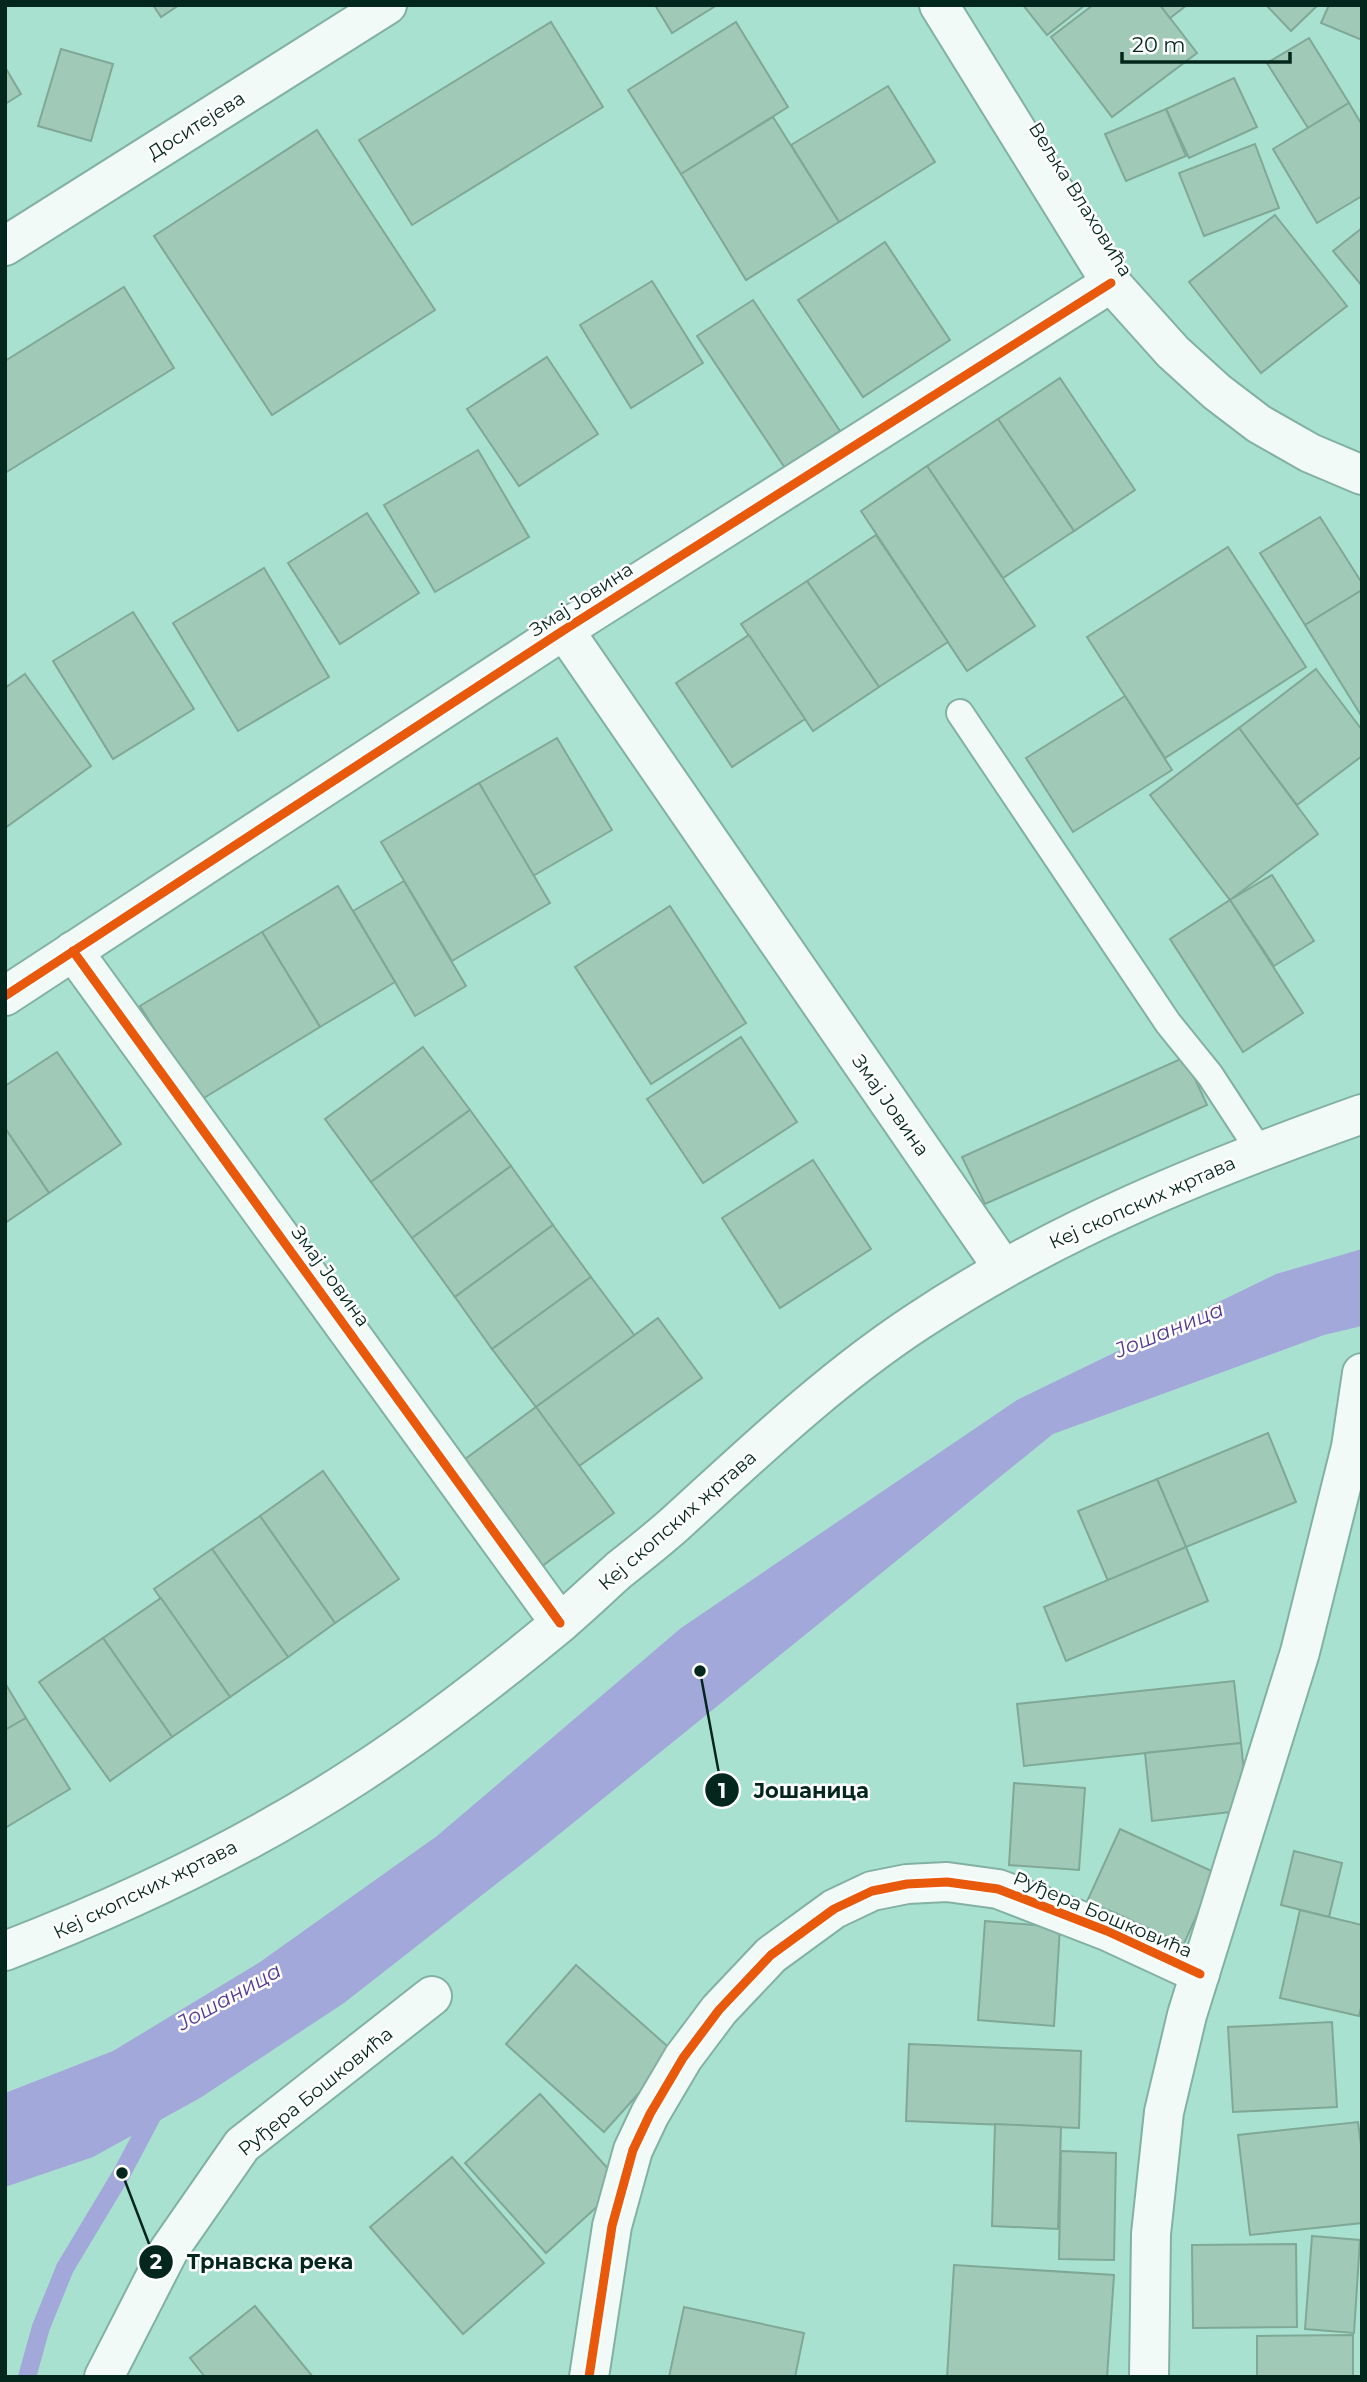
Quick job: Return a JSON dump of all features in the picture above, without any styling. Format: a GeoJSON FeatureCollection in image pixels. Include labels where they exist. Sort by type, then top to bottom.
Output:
{"type":"FeatureCollection","features":[{"type":"Feature","properties":{"kind":"street","name":"Доситејева"},"geometry":{"type":"LineString","coordinates":[[5,246],[387,5]]}},
{"type":"Feature","properties":{"kind":"street","name":"Вељка Влаховића"},"geometry":{"type":"LineString","coordinates":[[939,5],[1111,283],[1173,352],[1217,393],[1259,424],[1310,453],[1362,475]]}},
{"type":"Feature","properties":{"kind":"street","name":"Змај Јовина"},"geometry":{"type":"LineString","coordinates":[[5,996],[564,630],[1111,283]]}},
{"type":"Feature","properties":{"kind":"street","name":"Змај Јовина"},"geometry":{"type":"LineString","coordinates":[[564,630],[1003,1268]]}},
{"type":"Feature","properties":{"kind":"street","name":"Змај Јовина"},"geometry":{"type":"LineString","coordinates":[[73,951],[560,1623]]}},
{"type":"Feature","properties":{"kind":"street","name":"Кеј скопских жртава"},"geometry":{"type":"LineString","coordinates":[[5,1951],[76,1924],[200,1866],[359,1774],[560,1623],[813,1401],[915,1323],[1003,1268],[1068,1233],[1182,1181],[1259,1150],[1362,1114]]}},
{"type":"Feature","properties":{"kind":"street","name":"Руђера Бошковића"},"geometry":{"type":"LineString","coordinates":[[1149,2377],[1151,2234],[1158,2156],[1172,2078],[1200,1974],[1300,1652],[1357,1449],[1360,1381]]}},
{"type":"Feature","properties":{"kind":"street","name":"Руђера Бошковића"},"geometry":{"type":"LineString","coordinates":[[589,2377],[612,2226],[633,2150],[650,2113],[683,2058],[719,2010],[771,1955],[834,1909],[873,1891],[907,1884],[947,1882],[998,1889],[1107,1931],[1200,1974]]}},
{"type":"Feature","properties":{"kind":"street","name":"Руђера Бошковића"},"geometry":{"type":"LineString","coordinates":[[104,2377],[169,2250],[242,2145],[432,1996]]}},
{"type":"Feature","properties":{"kind":"lane"},"geometry":{"type":"LineString","coordinates":[[960,713],[1168,1023],[1210,1075],[1259,1150]]}},
{"type":"Feature","properties":{"kind":"water"},"geometry":{"type":"Polygon","coordinates":[[[1362,1249],[1362,1326],[1324,1335],[1053,1434],[536,1853],[344,2003],[200,2098],[93,2157],[5,2187],[5,2093],[113,2051],[260,1962],[437,1836],[681,1628],[1017,1400],[1276,1274],[1362,1249]]]}},
{"type":"Feature","properties":{"kind":"building"},"geometry":{"type":"Polygon","coordinates":[[[153,5],[179,5],[161,17],[153,5]]]}},
{"type":"Feature","properties":{"kind":"building"},"geometry":{"type":"Polygon","coordinates":[[[655,5],[717,5],[672,33],[655,5]]]}},
{"type":"Feature","properties":{"kind":"building"},"geometry":{"type":"Polygon","coordinates":[[[1023,5],[1085,5],[1047,35],[1023,5]]]}},
{"type":"Feature","properties":{"kind":"building"},"geometry":{"type":"Polygon","coordinates":[[[1093,5],[1160,5],[1197,53],[1112,117],[1051,37],[1093,5]]]}},
{"type":"Feature","properties":{"kind":"building"},"geometry":{"type":"Polygon","coordinates":[[[1160,5],[1187,5],[1170,18],[1160,5]]]}},
{"type":"Feature","properties":{"kind":"building"},"geometry":{"type":"Polygon","coordinates":[[[1266,5],[1318,5],[1291,31],[1266,5]]]}},
{"type":"Feature","properties":{"kind":"building"},"geometry":{"type":"Polygon","coordinates":[[[1329,5],[1362,5],[1362,40],[1321,23],[1329,5]]]}},
{"type":"Feature","properties":{"kind":"building"},"geometry":{"type":"Polygon","coordinates":[[[551,22],[603,107],[412,225],[359,140],[551,22]]]}},
{"type":"Feature","properties":{"kind":"building"},"geometry":{"type":"Polygon","coordinates":[[[736,22],[788,107],[681,174],[628,90],[736,22]]]}},
{"type":"Feature","properties":{"kind":"building"},"geometry":{"type":"Polygon","coordinates":[[[1309,38],[1349,103],[1308,128],[1267,63],[1309,38]]]}},
{"type":"Feature","properties":{"kind":"building"},"geometry":{"type":"Polygon","coordinates":[[[61,49],[113,64],[91,141],[38,126],[61,49]]]}},
{"type":"Feature","properties":{"kind":"building"},"geometry":{"type":"Polygon","coordinates":[[[5,67],[21,94],[5,104],[5,67]]]}},
{"type":"Feature","properties":{"kind":"building"},"geometry":{"type":"Polygon","coordinates":[[[1234,78],[1257,127],[1189,158],[1166,109],[1234,78]]]}},
{"type":"Feature","properties":{"kind":"building"},"geometry":{"type":"Polygon","coordinates":[[[888,86],[935,162],[839,222],[791,145],[888,86]]]}},
{"type":"Feature","properties":{"kind":"building"},"geometry":{"type":"Polygon","coordinates":[[[1349,103],[1362,125],[1362,196],[1317,223],[1273,149],[1349,103]]]}},
{"type":"Feature","properties":{"kind":"building"},"geometry":{"type":"Polygon","coordinates":[[[1166,109],[1186,156],[1126,181],[1105,134],[1166,109]]]}},
{"type":"Feature","properties":{"kind":"building"},"geometry":{"type":"Polygon","coordinates":[[[773,117],[839,222],[746,280],[681,174],[773,117]]]}},
{"type":"Feature","properties":{"kind":"building"},"geometry":{"type":"Polygon","coordinates":[[[317,130],[435,310],[272,415],[154,236],[317,130]]]}},
{"type":"Feature","properties":{"kind":"building"},"geometry":{"type":"Polygon","coordinates":[[[1255,144],[1279,208],[1204,236],[1179,173],[1255,144]]]}},
{"type":"Feature","properties":{"kind":"building"},"geometry":{"type":"Polygon","coordinates":[[[1275,215],[1347,306],[1261,373],[1189,282],[1275,215]]]}},
{"type":"Feature","properties":{"kind":"building"},"geometry":{"type":"Polygon","coordinates":[[[1362,228],[1362,286],[1333,251],[1362,228]]]}},
{"type":"Feature","properties":{"kind":"building"},"geometry":{"type":"Polygon","coordinates":[[[885,242],[950,340],[863,397],[798,300],[885,242]]]}},
{"type":"Feature","properties":{"kind":"building"},"geometry":{"type":"Polygon","coordinates":[[[652,281],[703,363],[631,408],[580,325],[652,281]]]}},
{"type":"Feature","properties":{"kind":"building"},"geometry":{"type":"Polygon","coordinates":[[[124,287],[174,368],[5,473],[5,361],[124,287]]]}},
{"type":"Feature","properties":{"kind":"building"},"geometry":{"type":"Polygon","coordinates":[[[753,300],[840,431],[785,468],[697,336],[753,300]]]}},
{"type":"Feature","properties":{"kind":"building"},"geometry":{"type":"Polygon","coordinates":[[[547,357],[598,434],[519,486],[467,409],[547,357]]]}},
{"type":"Feature","properties":{"kind":"building"},"geometry":{"type":"Polygon","coordinates":[[[1060,378],[1135,490],[1074,531],[998,419],[1060,378]]]}},
{"type":"Feature","properties":{"kind":"building"},"geometry":{"type":"Polygon","coordinates":[[[998,419],[1074,531],[1003,578],[927,466],[998,419]]]}},
{"type":"Feature","properties":{"kind":"building"},"geometry":{"type":"Polygon","coordinates":[[[478,450],[529,537],[435,592],[384,505],[478,450]]]}},
{"type":"Feature","properties":{"kind":"building"},"geometry":{"type":"Polygon","coordinates":[[[927,466],[1035,626],[967,671],[861,511],[927,466]]]}},
{"type":"Feature","properties":{"kind":"building"},"geometry":{"type":"Polygon","coordinates":[[[367,513],[419,593],[340,644],[288,563],[367,513]]]}},
{"type":"Feature","properties":{"kind":"building"},"geometry":{"type":"Polygon","coordinates":[[[1320,517],[1362,583],[1362,590],[1305,625],[1260,553],[1320,517]]]}},
{"type":"Feature","properties":{"kind":"building"},"geometry":{"type":"Polygon","coordinates":[[[876,535],[948,642],[879,687],[807,581],[876,535]]]}},
{"type":"Feature","properties":{"kind":"building"},"geometry":{"type":"Polygon","coordinates":[[[1228,547],[1306,667],[1165,758],[1087,637],[1228,547]]]}},
{"type":"Feature","properties":{"kind":"building"},"geometry":{"type":"Polygon","coordinates":[[[264,568],[329,677],[238,731],[173,623],[264,568]]]}},
{"type":"Feature","properties":{"kind":"building"},"geometry":{"type":"Polygon","coordinates":[[[807,581],[879,687],[813,731],[741,624],[807,581]]]}},
{"type":"Feature","properties":{"kind":"building"},"geometry":{"type":"Polygon","coordinates":[[[1362,590],[1362,717],[1305,625],[1362,590]]]}},
{"type":"Feature","properties":{"kind":"building"},"geometry":{"type":"Polygon","coordinates":[[[133,612],[194,709],[113,759],[53,661],[133,612]]]}},
{"type":"Feature","properties":{"kind":"building"},"geometry":{"type":"Polygon","coordinates":[[[749,635],[805,719],[732,767],[676,683],[749,635]]]}},
{"type":"Feature","properties":{"kind":"building"},"geometry":{"type":"Polygon","coordinates":[[[1316,669],[1362,730],[1362,756],[1297,805],[1239,728],[1316,669]]]}},
{"type":"Feature","properties":{"kind":"building"},"geometry":{"type":"Polygon","coordinates":[[[25,674],[91,766],[5,828],[5,688],[25,674]]]}},
{"type":"Feature","properties":{"kind":"building"},"geometry":{"type":"Polygon","coordinates":[[[1125,696],[1172,770],[1073,832],[1026,758],[1125,696]]]}},
{"type":"Feature","properties":{"kind":"building"},"geometry":{"type":"Polygon","coordinates":[[[1239,728],[1318,834],[1230,900],[1150,795],[1239,728]]]}},
{"type":"Feature","properties":{"kind":"building"},"geometry":{"type":"Polygon","coordinates":[[[557,738],[612,830],[533,876],[479,783],[557,738]]]}},
{"type":"Feature","properties":{"kind":"building"},"geometry":{"type":"Polygon","coordinates":[[[479,783],[550,903],[452,961],[381,842],[479,783]]]}},
{"type":"Feature","properties":{"kind":"building"},"geometry":{"type":"Polygon","coordinates":[[[1272,875],[1314,941],[1274,966],[1230,900],[1272,875]]]}},
{"type":"Feature","properties":{"kind":"building"},"geometry":{"type":"Polygon","coordinates":[[[404,881],[466,986],[415,1016],[353,911],[404,881]]]}},
{"type":"Feature","properties":{"kind":"building"},"geometry":{"type":"Polygon","coordinates":[[[338,886],[395,982],[320,1027],[262,932],[338,886]]]}},
{"type":"Feature","properties":{"kind":"building"},"geometry":{"type":"Polygon","coordinates":[[[1230,900],[1303,1013],[1243,1052],[1170,939],[1230,900]]]}},
{"type":"Feature","properties":{"kind":"building"},"geometry":{"type":"Polygon","coordinates":[[[670,906],[746,1023],[651,1084],[575,967],[670,906]]]}},
{"type":"Feature","properties":{"kind":"building"},"geometry":{"type":"Polygon","coordinates":[[[262,932],[320,1027],[199,1101],[140,1006],[262,932]]]}},
{"type":"Feature","properties":{"kind":"building"},"geometry":{"type":"Polygon","coordinates":[[[741,1037],[797,1122],[703,1183],[647,1099],[741,1037]]]}},
{"type":"Feature","properties":{"kind":"building"},"geometry":{"type":"Polygon","coordinates":[[[423,1047],[470,1110],[371,1182],[325,1119],[423,1047]]]}},
{"type":"Feature","properties":{"kind":"building"},"geometry":{"type":"Polygon","coordinates":[[[57,1052],[121,1144],[49,1193],[5,1128],[5,1086],[57,1052]]]}},
{"type":"Feature","properties":{"kind":"building"},"geometry":{"type":"Polygon","coordinates":[[[1185,1057],[1207,1105],[985,1204],[962,1157],[1185,1057]]]}},
{"type":"Feature","properties":{"kind":"building"},"geometry":{"type":"Polygon","coordinates":[[[470,1110],[511,1166],[412,1238],[371,1182],[470,1110]]]}},
{"type":"Feature","properties":{"kind":"building"},"geometry":{"type":"Polygon","coordinates":[[[5,1128],[49,1193],[5,1223],[5,1128]]]}},
{"type":"Feature","properties":{"kind":"building"},"geometry":{"type":"Polygon","coordinates":[[[813,1160],[871,1249],[780,1308],[722,1218],[813,1160]]]}},
{"type":"Feature","properties":{"kind":"building"},"geometry":{"type":"Polygon","coordinates":[[[511,1166],[553,1225],[455,1297],[412,1238],[511,1166]]]}},
{"type":"Feature","properties":{"kind":"building"},"geometry":{"type":"Polygon","coordinates":[[[553,1225],[591,1277],[492,1349],[455,1297],[553,1225]]]}},
{"type":"Feature","properties":{"kind":"building"},"geometry":{"type":"Polygon","coordinates":[[[591,1277],[635,1336],[536,1407],[492,1349],[591,1277]]]}},
{"type":"Feature","properties":{"kind":"building"},"geometry":{"type":"Polygon","coordinates":[[[658,1318],[702,1378],[579,1466],[536,1407],[658,1318]]]}},
{"type":"Feature","properties":{"kind":"building"},"geometry":{"type":"Polygon","coordinates":[[[536,1407],[614,1513],[538,1569],[461,1462],[536,1407]]]}},
{"type":"Feature","properties":{"kind":"building"},"geometry":{"type":"Polygon","coordinates":[[[1268,1433],[1296,1502],[1186,1547],[1157,1479],[1268,1433]]]}},
{"type":"Feature","properties":{"kind":"building"},"geometry":{"type":"Polygon","coordinates":[[[323,1471],[399,1579],[335,1623],[260,1516],[323,1471]]]}},
{"type":"Feature","properties":{"kind":"building"},"geometry":{"type":"Polygon","coordinates":[[[1157,1479],[1186,1547],[1108,1581],[1078,1511],[1157,1479]]]}},
{"type":"Feature","properties":{"kind":"building"},"geometry":{"type":"Polygon","coordinates":[[[260,1516],[335,1623],[288,1657],[212,1549],[260,1516]]]}},
{"type":"Feature","properties":{"kind":"building"},"geometry":{"type":"Polygon","coordinates":[[[1186,1547],[1208,1601],[1066,1661],[1044,1607],[1186,1547]]]}},
{"type":"Feature","properties":{"kind":"building"},"geometry":{"type":"Polygon","coordinates":[[[212,1549],[288,1657],[230,1697],[154,1589],[212,1549]]]}},
{"type":"Feature","properties":{"kind":"building"},"geometry":{"type":"Polygon","coordinates":[[[161,1598],[230,1697],[172,1737],[103,1638],[161,1598]]]}},
{"type":"Feature","properties":{"kind":"building"},"geometry":{"type":"Polygon","coordinates":[[[103,1638],[172,1737],[110,1781],[39,1682],[103,1638]]]}},
{"type":"Feature","properties":{"kind":"building"},"geometry":{"type":"Polygon","coordinates":[[[1234,1681],[1241,1743],[1024,1766],[1017,1704],[1234,1681]]]}},
{"type":"Feature","properties":{"kind":"building"},"geometry":{"type":"Polygon","coordinates":[[[5,1683],[26,1718],[5,1730],[5,1683]]]}},
{"type":"Feature","properties":{"kind":"building"},"geometry":{"type":"Polygon","coordinates":[[[26,1718],[70,1789],[5,1828],[5,1730],[26,1718]]]}},
{"type":"Feature","properties":{"kind":"building"},"geometry":{"type":"Polygon","coordinates":[[[1241,1743],[1248,1810],[1152,1821],[1145,1753],[1241,1743]]]}},
{"type":"Feature","properties":{"kind":"building"},"geometry":{"type":"Polygon","coordinates":[[[1014,1783],[1085,1788],[1079,1870],[1009,1865],[1014,1783]]]}},
{"type":"Feature","properties":{"kind":"building"},"geometry":{"type":"Polygon","coordinates":[[[1120,1829],[1216,1873],[1181,1950],[1085,1906],[1120,1829]]]}},
{"type":"Feature","properties":{"kind":"building"},"geometry":{"type":"Polygon","coordinates":[[[1294,1851],[1342,1863],[1329,1917],[1281,1905],[1294,1851]]]}},
{"type":"Feature","properties":{"kind":"building"},"geometry":{"type":"Polygon","coordinates":[[[1300,1910],[1362,1925],[1362,2003],[1359,2016],[1280,1998],[1300,1910]]]}},
{"type":"Feature","properties":{"kind":"building"},"geometry":{"type":"Polygon","coordinates":[[[985,1921],[1060,1927],[1054,2026],[978,2020],[985,1921]]]}},
{"type":"Feature","properties":{"kind":"building"},"geometry":{"type":"Polygon","coordinates":[[[576,1965],[675,2053],[604,2132],[506,2044],[576,1965]]]}},
{"type":"Feature","properties":{"kind":"building"},"geometry":{"type":"Polygon","coordinates":[[[1332,2022],[1337,2107],[1233,2112],[1228,2027],[1332,2022]]]}},
{"type":"Feature","properties":{"kind":"building"},"geometry":{"type":"Polygon","coordinates":[[[909,2044],[1081,2051],[1079,2128],[906,2121],[909,2044]]]}},
{"type":"Feature","properties":{"kind":"building"},"geometry":{"type":"Polygon","coordinates":[[[540,2094],[622,2184],[546,2253],[465,2163],[540,2094]]]}},
{"type":"Feature","properties":{"kind":"building"},"geometry":{"type":"Polygon","coordinates":[[[1358,2122],[1362,2153],[1362,2223],[1250,2235],[1238,2135],[1358,2122]]]}},
{"type":"Feature","properties":{"kind":"building"},"geometry":{"type":"Polygon","coordinates":[[[995,2124],[1061,2127],[1058,2229],[992,2226],[995,2124]]]}},
{"type":"Feature","properties":{"kind":"building"},"geometry":{"type":"Polygon","coordinates":[[[1061,2151],[1116,2153],[1114,2260],[1059,2259],[1061,2151]]]}},
{"type":"Feature","properties":{"kind":"building"},"geometry":{"type":"Polygon","coordinates":[[[452,2157],[544,2263],[463,2334],[370,2227],[452,2157]]]}},
{"type":"Feature","properties":{"kind":"building"},"geometry":{"type":"Polygon","coordinates":[[[1312,2236],[1360,2240],[1354,2333],[1305,2329],[1312,2236]]]}},
{"type":"Feature","properties":{"kind":"building"},"geometry":{"type":"Polygon","coordinates":[[[1296,2244],[1297,2327],[1193,2328],[1192,2245],[1296,2244]]]}},
{"type":"Feature","properties":{"kind":"building"},"geometry":{"type":"Polygon","coordinates":[[[954,2265],[1114,2275],[1107,2377],[947,2377],[954,2265]]]}},
{"type":"Feature","properties":{"kind":"building"},"geometry":{"type":"Polygon","coordinates":[[[255,2306],[313,2377],[205,2377],[190,2358],[255,2306]]]}},
{"type":"Feature","properties":{"kind":"building"},"geometry":{"type":"Polygon","coordinates":[[[684,2307],[804,2333],[795,2377],[669,2377],[684,2307]]]}},
{"type":"Feature","properties":{"kind":"building"},"geometry":{"type":"Polygon","coordinates":[[[1353,2335],[1353,2377],[1257,2377],[1257,2336],[1353,2335]]]}},
{"type":"Feature","properties":{"kind":"waterway"},"geometry":{"type":"LineString","coordinates":[[27,2377],[41,2327],[65,2268],[122,2173],[157,2107]]}},
{"type":"Feature","properties":{"kind":"cycle path"},"geometry":{"type":"LineString","coordinates":[[5,996],[564,630],[1111,283]]}},
{"type":"Feature","properties":{"kind":"cycle path"},"geometry":{"type":"LineString","coordinates":[[73,951],[560,1623]]}},
{"type":"Feature","properties":{"kind":"cycle path"},"geometry":{"type":"LineString","coordinates":[[589,2377],[612,2226],[633,2150],[650,2114],[683,2058],[719,2010],[771,1955],[834,1909],[872,1891],[907,1884],[947,1882],[998,1889],[1107,1931],[1200,1974]]}},
{"type":"Feature","properties":{"kind":"place","name":"Јошаница"},"geometry":{"type":"Point","coordinates":[700,1671]}},
{"type":"Feature","properties":{"kind":"place","name":"Трнавска река"},"geometry":{"type":"Point","coordinates":[122,2173]}}]}
